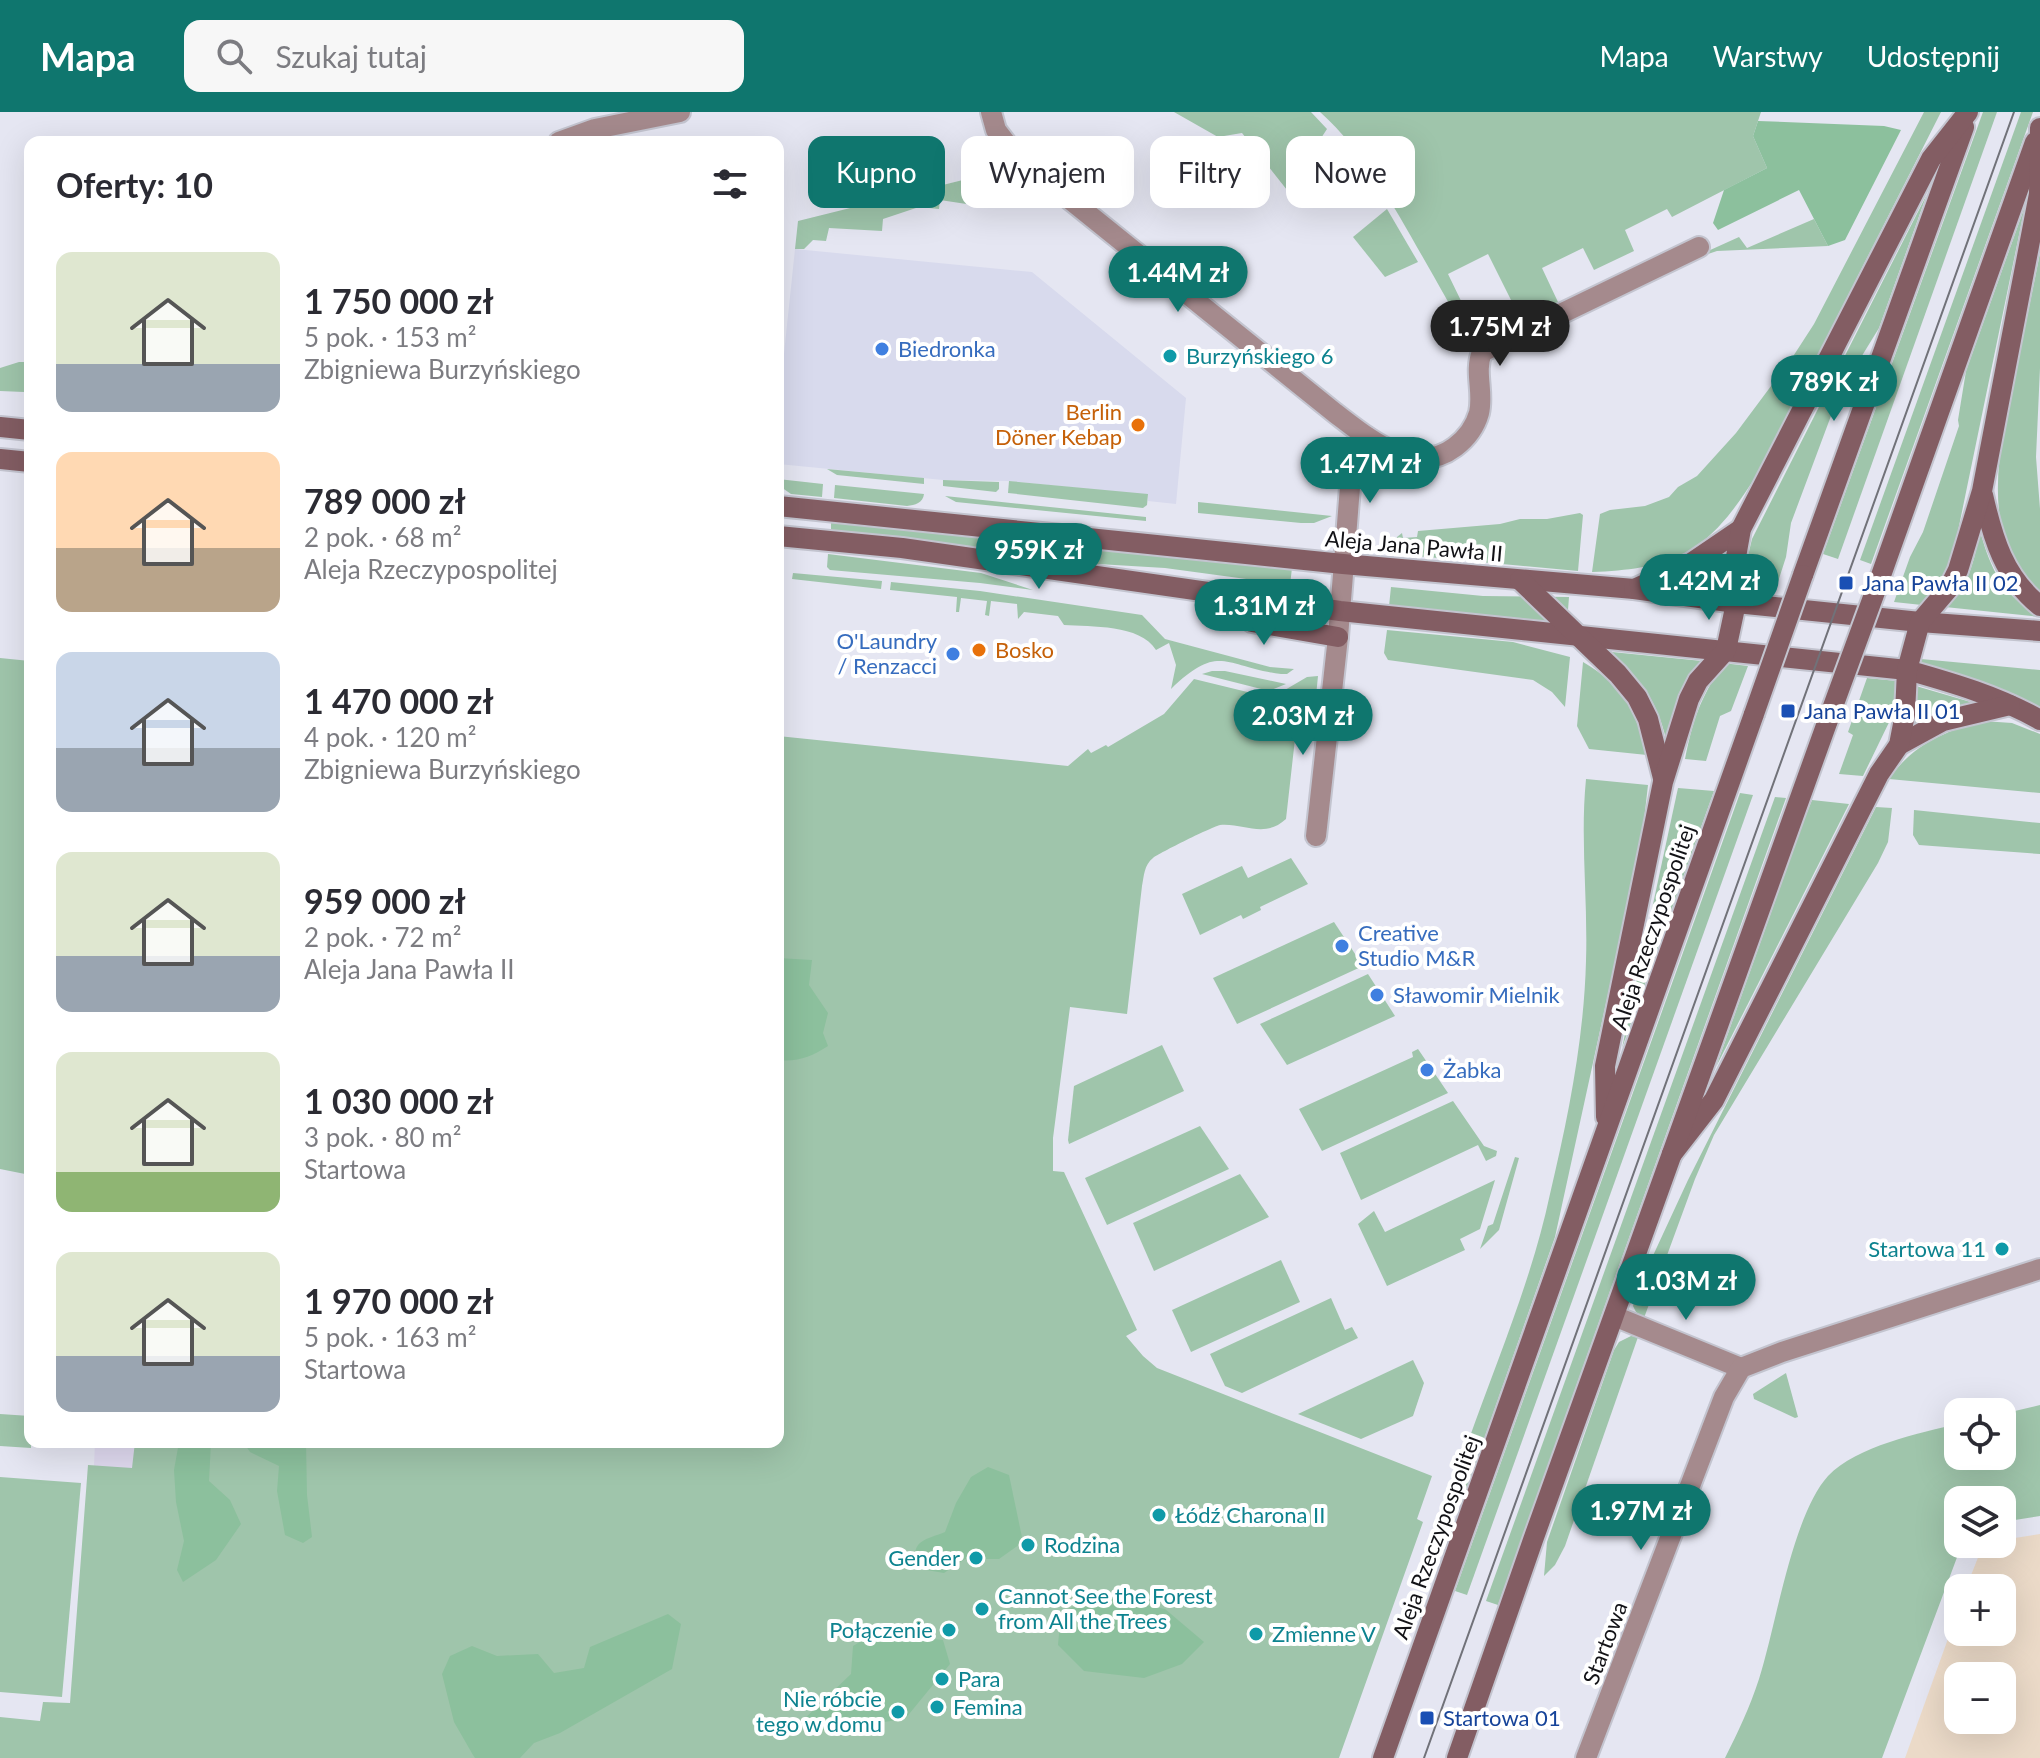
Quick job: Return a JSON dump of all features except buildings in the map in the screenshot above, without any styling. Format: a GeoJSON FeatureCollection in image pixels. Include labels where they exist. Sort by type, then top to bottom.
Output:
{"type":"FeatureCollection","features":[{"type":"Feature","properties":{"kind":"main road"},"geometry":{"type":"LineString","coordinates":[[1606,1133],[1605,1066],[1663,782],[1689,699],[1698,681],[1726,650],[1736,603],[1734,568],[1741,529],[1931,159],[1969,112]]}},
{"type":"Feature","properties":{"kind":"main road","name":"Aleja Rzeczypospolitej"},"geometry":{"type":"LineString","coordinates":[[1383,1758],[1969,112]]}},
{"type":"Feature","properties":{"kind":"main road"},"geometry":{"type":"LineString","coordinates":[[1672,1154],[1714,1100],[1879,774],[1899,745],[1905,714],[1907,670],[1920,622],[1949,588],[1958,570],[1982,491],[2039,194],[2040,128]]}},
{"type":"Feature","properties":{"kind":"main road"},"geometry":{"type":"LineString","coordinates":[[1457,1758],[2040,128]]}},
{"type":"Feature","properties":{"kind":"main road"},"geometry":{"type":"LineString","coordinates":[[0,427],[24,429]]}},
{"type":"Feature","properties":{"kind":"main road"},"geometry":{"type":"LineString","coordinates":[[0,459],[24,461]]}},
{"type":"Feature","properties":{"kind":"main road"},"geometry":{"type":"LineString","coordinates":[[1982,491],[2001,559],[2012,578],[2040,606]]}},
{"type":"Feature","properties":{"kind":"main road","name":"Aleja Jana Pawła II"},"geometry":{"type":"LineString","coordinates":[[784,507],[1343,564],[1634,589],[1920,622],[2040,631]]}},
{"type":"Feature","properties":{"kind":"main road"},"geometry":{"type":"LineString","coordinates":[[1634,589],[1691,563],[1741,529]]}},
{"type":"Feature","properties":{"kind":"main road"},"geometry":{"type":"LineString","coordinates":[[784,537],[902,548],[1340,611],[1907,670],[1968,687],[2012,704],[2040,720]]}},
{"type":"Feature","properties":{"kind":"main road","name":"Aleja Jana Pawła II"},"geometry":{"type":"LineString","coordinates":[[1520,580],[1618,674],[1637,697],[1648,719],[1663,782]]}},
{"type":"Feature","properties":{"kind":"main road"},"geometry":{"type":"LineString","coordinates":[[1215,595],[1252,622],[1338,637]]}},
{"type":"Feature","properties":{"kind":"main road"},"geometry":{"type":"LineString","coordinates":[[1899,745],[1943,721],[2012,704]]}},
{"type":"Feature","properties":{"kind":"street"},"geometry":{"type":"LineString","coordinates":[[576,136],[595,129],[680,112]]}},
{"type":"Feature","properties":{"kind":"street"},"geometry":{"type":"LineString","coordinates":[[991,112],[996,130],[1016,156],[1367,437],[1407,457],[1427,459],[1448,452],[1470,433],[1480,404],[1477,363],[1482,352],[1699,247]]}},
{"type":"Feature","properties":{"kind":"street"},"geometry":{"type":"LineString","coordinates":[[1316,836],[1338,637],[1352,462],[1367,437]]}},
{"type":"Feature","properties":{"kind":"street"},"geometry":{"type":"LineString","coordinates":[[1614,1316],[1741,1368],[1910,1309],[2040,1269]]}},
{"type":"Feature","properties":{"kind":"street","name":"Startowa"},"geometry":{"type":"LineString","coordinates":[[1586,1758],[1724,1397],[1741,1368]]}},
{"type":"Feature","properties":{"kind":"shaded area"},"geometry":{"type":"Polygon","coordinates":[[[795,249],[1032,272],[1186,398],[1176,504],[1148,501],[1148,495],[1009,481],[943,480],[784,465],[784,354],[795,249]]]}},
{"type":"Feature","properties":{"kind":"shaded area"},"geometry":{"type":"Polygon","coordinates":[[[95,1448],[135,1448],[133,1469],[94,1466],[95,1448]]]}},
{"type":"Feature","properties":{"kind":"shaded area"},"geometry":{"type":"Polygon","coordinates":[[[2040,1534],[2040,1758],[1905,1758],[1945,1646],[2016,1646],[2016,1574],[1972,1574],[1978,1558],[2016,1558],[2016,1538],[2040,1534]]]}},
{"type":"Feature","properties":{"kind":"green space"},"geometry":{"type":"Polygon","coordinates":[[[1174,112],[1311,112],[1327,129],[1322,136],[1286,136],[1286,189],[1270,168],[1270,136],[1244,136],[1242,133],[1216,136],[1174,112]]]}},
{"type":"Feature","properties":{"kind":"green space"},"geometry":{"type":"Polygon","coordinates":[[[1320,112],[1761,112],[1753,136],[1767,168],[1672,217],[1667,209],[1625,230],[1634,251],[1594,270],[1583,248],[1542,268],[1558,302],[1521,320],[1488,254],[1448,274],[1481,342],[1474,348],[1468,344],[1445,296],[1394,208],[1415,208],[1415,136],[1343,136],[1320,112]]]}},
{"type":"Feature","properties":{"kind":"green space"},"geometry":{"type":"Polygon","coordinates":[[[1924,112],[1941,112],[1758,473],[1741,499],[1725,520],[1691,550],[1649,566],[1592,572],[1600,514],[1645,506],[1669,497],[1678,487],[1697,476],[1736,433],[1792,358],[1814,324],[1924,112]]]}},
{"type":"Feature","properties":{"kind":"green space"},"geometry":{"type":"Polygon","coordinates":[[[1983,112],[1997,112],[1838,559],[1823,554],[1983,112]]]}},
{"type":"Feature","properties":{"kind":"green space"},"geometry":{"type":"Polygon","coordinates":[[[2021,112],[2033,112],[1871,564],[1860,560],[2021,112]]]}},
{"type":"Feature","properties":{"kind":"green space"},"geometry":{"type":"Polygon","coordinates":[[[1758,121],[1884,126],[1901,130],[1845,240],[1828,246],[1799,190],[1718,230],[1713,223],[1724,190],[1767,168],[1753,136],[1758,121]]]}},
{"type":"Feature","properties":{"kind":"green space"},"geometry":{"type":"Polygon","coordinates":[[[961,180],[961,203],[945,201],[945,184],[961,180]]]}},
{"type":"Feature","properties":{"kind":"green space"},"geometry":{"type":"Polygon","coordinates":[[[1927,194],[1879,328],[1860,359],[1853,357],[1791,523],[1786,557],[1776,588],[1748,585],[1745,568],[1752,539],[1927,194]]]}},
{"type":"Feature","properties":{"kind":"green space"},"geometry":{"type":"Polygon","coordinates":[[[2025,206],[1952,560],[1931,596],[1922,605],[1894,602],[1910,557],[1923,532],[1959,426],[1966,371],[2025,206]]]}},
{"type":"Feature","properties":{"kind":"green space"},"geometry":{"type":"Polygon","coordinates":[[[850,208],[916,208],[883,219],[882,231],[829,228],[826,241],[813,240],[804,249],[795,249],[798,221],[850,208]]]}},
{"type":"Feature","properties":{"kind":"green space"},"geometry":{"type":"Polygon","coordinates":[[[1387,209],[1418,262],[1385,277],[1353,237],[1387,209]]]}},
{"type":"Feature","properties":{"kind":"green space"},"geometry":{"type":"Polygon","coordinates":[[[1814,219],[1828,246],[1708,254],[1708,251],[1739,237],[1747,248],[1814,219]]]}},
{"type":"Feature","properties":{"kind":"green space"},"geometry":{"type":"Polygon","coordinates":[[[2040,253],[2036,457],[2040,509],[2040,591],[2020,569],[2007,544],[2000,517],[1998,488],[2004,429],[2040,253]]]}},
{"type":"Feature","properties":{"kind":"green space"},"geometry":{"type":"Polygon","coordinates":[[[24,362],[24,392],[0,391],[0,368],[24,362]]]}},
{"type":"Feature","properties":{"kind":"green space"},"geometry":{"type":"Polygon","coordinates":[[[827,469],[924,478],[924,484],[837,475],[827,469]]]}},
{"type":"Feature","properties":{"kind":"green space"},"geometry":{"type":"Polygon","coordinates":[[[784,480],[823,484],[822,497],[791,494],[784,489],[784,480]]]}},
{"type":"Feature","properties":{"kind":"green space"},"geometry":{"type":"Polygon","coordinates":[[[943,480],[999,482],[999,489],[996,492],[943,486],[943,480]]]}},
{"type":"Feature","properties":{"kind":"green space"},"geometry":{"type":"Polygon","coordinates":[[[1009,481],[1148,494],[1147,505],[1143,508],[1008,493],[1009,481]]]}},
{"type":"Feature","properties":{"kind":"green space"},"geometry":{"type":"Polygon","coordinates":[[[835,485],[924,494],[916,504],[907,506],[834,498],[835,485]]]}},
{"type":"Feature","properties":{"kind":"green space"},"geometry":{"type":"Polygon","coordinates":[[[945,496],[1146,517],[1146,521],[956,502],[945,496]]]}},
{"type":"Feature","properties":{"kind":"green space"},"geometry":{"type":"Polygon","coordinates":[[[1198,502],[1332,516],[1314,523],[1301,523],[1198,513],[1198,502]]]}},
{"type":"Feature","properties":{"kind":"green space"},"geometry":{"type":"Polygon","coordinates":[[[1583,515],[1578,571],[1395,554],[1397,537],[1402,533],[1403,538],[1417,537],[1418,531],[1583,515]]]}},
{"type":"Feature","properties":{"kind":"green space"},"geometry":{"type":"Polygon","coordinates":[[[831,522],[1292,568],[1290,585],[831,530],[831,522]]]}},
{"type":"Feature","properties":{"kind":"green space"},"geometry":{"type":"Polygon","coordinates":[[[1980,531],[1990,561],[2005,588],[2040,617],[1945,607],[1965,583],[1980,531]]]}},
{"type":"Feature","properties":{"kind":"green space"},"geometry":{"type":"Polygon","coordinates":[[[1725,552],[1727,586],[1672,581],[1702,570],[1725,552]]]}},
{"type":"Feature","properties":{"kind":"green space"},"geometry":{"type":"Polygon","coordinates":[[[828,554],[981,573],[1033,590],[830,570],[827,567],[828,554]]]}},
{"type":"Feature","properties":{"kind":"green space"},"geometry":{"type":"Polygon","coordinates":[[[793,573],[882,581],[881,589],[792,579],[793,573]]]}},
{"type":"Feature","properties":{"kind":"green space"},"geometry":{"type":"Polygon","coordinates":[[[891,582],[980,591],[1142,615],[1165,639],[1270,667],[1294,669],[1281,674],[1223,661],[1212,662],[1187,675],[1171,689],[1176,665],[1169,643],[1156,650],[1139,635],[1101,627],[1064,625],[1058,616],[1024,612],[1018,619],[1017,604],[991,601],[989,616],[985,615],[987,601],[961,598],[959,612],[956,612],[957,597],[890,590],[891,582]]]}},
{"type":"Feature","properties":{"kind":"green space"},"geometry":{"type":"Polygon","coordinates":[[[1391,587],[1483,596],[1569,597],[1567,623],[1389,606],[1391,587]]]}},
{"type":"Feature","properties":{"kind":"green space"},"geometry":{"type":"Polygon","coordinates":[[[1387,630],[1513,642],[1570,657],[1565,707],[1552,692],[1533,680],[1388,660],[1384,653],[1387,630]]]}},
{"type":"Feature","properties":{"kind":"green space"},"geometry":{"type":"Polygon","coordinates":[[[1602,651],[1702,661],[1683,687],[1666,739],[1657,712],[1644,688],[1626,668],[1602,651]]]}},
{"type":"Feature","properties":{"kind":"green space"},"geometry":{"type":"Polygon","coordinates":[[[0,658],[24,660],[24,1174],[0,1169],[0,658]]]}},
{"type":"Feature","properties":{"kind":"green space"},"geometry":{"type":"Polygon","coordinates":[[[1910,658],[2040,670],[2040,710],[1912,663],[1910,658]]]}},
{"type":"Feature","properties":{"kind":"green space"},"geometry":{"type":"Polygon","coordinates":[[[1583,662],[1609,680],[1626,701],[1638,725],[1647,755],[1589,749],[1577,726],[1583,662]]]}},
{"type":"Feature","properties":{"kind":"green space"},"geometry":{"type":"Polygon","coordinates":[[[1723,663],[1748,666],[1731,711],[1720,716],[1706,761],[1685,759],[1699,709],[1723,663]]]}},
{"type":"Feature","properties":{"kind":"green space"},"geometry":{"type":"Polygon","coordinates":[[[1212,671],[1286,684],[1269,691],[1202,674],[1212,671]]]}},
{"type":"Feature","properties":{"kind":"green space"},"geometry":{"type":"Polygon","coordinates":[[[1318,676],[1314,716],[1296,730],[1286,819],[1278,825],[1262,829],[1220,825],[1153,858],[1146,867],[1142,886],[1127,1014],[1070,1007],[1053,1138],[1053,1171],[1064,1172],[1137,1330],[1126,1336],[1157,1368],[1432,1476],[1417,1519],[1423,1522],[1339,1758],[0,1758],[0,1717],[40,1721],[43,1702],[70,1703],[88,1465],[132,1468],[134,1448],[784,1448],[784,737],[1068,766],[1088,749],[1091,753],[1106,745],[1108,747],[1164,714],[1194,679],[1276,699],[1278,694],[1307,677],[1318,676]]]}},
{"type":"Feature","properties":{"kind":"green space"},"geometry":{"type":"Polygon","coordinates":[[[1867,678],[1897,681],[1895,710],[1863,776],[1839,774],[1853,735],[1848,732],[1867,678]]]}},
{"type":"Feature","properties":{"kind":"green space"},"geometry":{"type":"Polygon","coordinates":[[[1916,686],[1974,703],[1944,709],[1912,725],[1917,706],[1916,686]]]}},
{"type":"Feature","properties":{"kind":"green space"},"geometry":{"type":"Polygon","coordinates":[[[1983,721],[2012,723],[2040,734],[2040,793],[1889,779],[1908,757],[1930,741],[1983,721]]]}},
{"type":"Feature","properties":{"kind":"green space"},"geometry":{"type":"Polygon","coordinates":[[[1586,779],[1648,785],[1642,838],[1555,1237],[1464,1496],[1439,1539],[1441,1514],[1448,1489],[1468,1442],[1534,1257],[1569,1107],[1585,990],[1586,779]]]}},
{"type":"Feature","properties":{"kind":"green space"},"geometry":{"type":"Polygon","coordinates":[[[1678,788],[1714,791],[1622,1048],[1678,788]]]}},
{"type":"Feature","properties":{"kind":"green space"},"geometry":{"type":"Polygon","coordinates":[[[1740,793],[1753,795],[1467,1595],[1455,1591],[1740,793]]]}},
{"type":"Feature","properties":{"kind":"green space"},"geometry":{"type":"Polygon","coordinates":[[[1775,797],[1786,798],[1498,1605],[1486,1601],[1775,797]]]}},
{"type":"Feature","properties":{"kind":"green space"},"geometry":{"type":"Polygon","coordinates":[[[1812,800],[1849,804],[1716,1067],[1804,820],[1812,800]]]}},
{"type":"Feature","properties":{"kind":"green space"},"geometry":{"type":"Polygon","coordinates":[[[1876,807],[1892,808],[1888,842],[1714,1135],[1644,1318],[1633,1306],[1638,1288],[1688,1180],[1876,807]]]}},
{"type":"Feature","properties":{"kind":"green space"},"geometry":{"type":"Polygon","coordinates":[[[1914,810],[2040,823],[2040,854],[1919,845],[1913,835],[1914,810]]]}},
{"type":"Feature","properties":{"kind":"green space"},"geometry":{"type":"Polygon","coordinates":[[[1291,858],[1308,884],[1260,907],[1261,910],[1243,919],[1241,915],[1200,935],[1182,894],[1242,866],[1248,878],[1291,858]]]}},
{"type":"Feature","properties":{"kind":"green space"},"geometry":{"type":"Polygon","coordinates":[[[1334,922],[1363,966],[1237,1024],[1213,978],[1334,922]]]}},
{"type":"Feature","properties":{"kind":"green space"},"geometry":{"type":"Polygon","coordinates":[[[784,958],[812,960],[809,985],[828,1013],[823,1033],[828,1046],[810,1056],[785,1060],[784,958]]]}},
{"type":"Feature","properties":{"kind":"green space"},"geometry":{"type":"Polygon","coordinates":[[[1368,974],[1395,1016],[1287,1065],[1260,1024],[1368,974]]]}},
{"type":"Feature","properties":{"kind":"green space"},"geometry":{"type":"Polygon","coordinates":[[[1162,1045],[1184,1091],[1069,1144],[1074,1086],[1162,1045]]]}},
{"type":"Feature","properties":{"kind":"green space"},"geometry":{"type":"Polygon","coordinates":[[[1418,1049],[1448,1093],[1322,1151],[1299,1109],[1413,1057],[1412,1052],[1418,1049]]]}},
{"type":"Feature","properties":{"kind":"green space"},"geometry":{"type":"Polygon","coordinates":[[[1453,1101],[1484,1146],[1497,1151],[1496,1156],[1486,1161],[1478,1145],[1361,1200],[1340,1153],[1453,1101]]]}},
{"type":"Feature","properties":{"kind":"green space"},"geometry":{"type":"Polygon","coordinates":[[[1200,1126],[1229,1169],[1107,1225],[1085,1178],[1200,1126]]]}},
{"type":"Feature","properties":{"kind":"green space"},"geometry":{"type":"Polygon","coordinates":[[[1515,1157],[1519,1158],[1499,1230],[1480,1249],[1488,1226],[1493,1224],[1515,1157]]]}},
{"type":"Feature","properties":{"kind":"green space"},"geometry":{"type":"Polygon","coordinates":[[[1240,1174],[1269,1217],[1154,1271],[1133,1223],[1240,1174]]]}},
{"type":"Feature","properties":{"kind":"green space"},"geometry":{"type":"Polygon","coordinates":[[[1495,1180],[1480,1229],[1460,1239],[1465,1250],[1387,1286],[1358,1224],[1374,1211],[1385,1232],[1495,1180]]]}},
{"type":"Feature","properties":{"kind":"green space"},"geometry":{"type":"Polygon","coordinates":[[[1281,1260],[1300,1302],[1191,1352],[1172,1310],[1281,1260]]]}},
{"type":"Feature","properties":{"kind":"green space"},"geometry":{"type":"Polygon","coordinates":[[[1331,1298],[1345,1330],[1352,1327],[1358,1338],[1242,1393],[1225,1386],[1210,1354],[1331,1298]]]}},
{"type":"Feature","properties":{"kind":"green space"},"geometry":{"type":"Polygon","coordinates":[[[1631,1336],[1638,1337],[1565,1546],[1555,1565],[1544,1576],[1547,1542],[1614,1350],[1619,1342],[1631,1336]]]}},
{"type":"Feature","properties":{"kind":"green space"},"geometry":{"type":"Polygon","coordinates":[[[1413,1360],[1424,1383],[1413,1416],[1361,1439],[1298,1414],[1413,1360]]]}},
{"type":"Feature","properties":{"kind":"green space"},"geometry":{"type":"Polygon","coordinates":[[[1786,1373],[1798,1417],[1795,1418],[1754,1399],[1753,1394],[1786,1373]]]}},
{"type":"Feature","properties":{"kind":"green space"},"geometry":{"type":"Polygon","coordinates":[[[2040,1405],[2040,1516],[2016,1520],[2016,1486],[1944,1486],[1944,1558],[1957,1558],[1951,1574],[1944,1574],[1944,1592],[1882,1758],[1725,1758],[1759,1679],[1804,1517],[1828,1476],[1855,1456],[1907,1436],[1944,1427],[1944,1470],[2016,1470],[2016,1411],[2040,1405]]]}},
{"type":"Feature","properties":{"kind":"green space"},"geometry":{"type":"Polygon","coordinates":[[[0,1414],[24,1416],[24,1448],[0,1446],[0,1414]]]}},
{"type":"Feature","properties":{"kind":"green space"},"geometry":{"type":"Polygon","coordinates":[[[178,1448],[211,1448],[209,1481],[230,1500],[241,1524],[216,1560],[183,1582],[177,1570],[184,1541],[176,1502],[174,1470],[178,1448]]]}},
{"type":"Feature","properties":{"kind":"green space"},"geometry":{"type":"Polygon","coordinates":[[[247,1448],[306,1448],[312,1537],[303,1543],[285,1535],[277,1491],[279,1466],[247,1448]]]}},
{"type":"Feature","properties":{"kind":"green space"},"geometry":{"type":"Polygon","coordinates":[[[988,1467],[1009,1475],[1023,1542],[999,1559],[965,1559],[944,1573],[915,1568],[917,1547],[945,1532],[956,1503],[971,1477],[988,1467]]]}},
{"type":"Feature","properties":{"kind":"green space"},"geometry":{"type":"Polygon","coordinates":[[[0,1477],[81,1483],[62,1697],[0,1692],[0,1477]]]}},
{"type":"Feature","properties":{"kind":"green space"},"geometry":{"type":"Polygon","coordinates":[[[1101,1596],[1165,1609],[1204,1642],[1182,1664],[1144,1678],[1084,1671],[1058,1645],[1061,1612],[1101,1596]]]}},
{"type":"Feature","properties":{"kind":"green space"},"geometry":{"type":"Polygon","coordinates":[[[668,1614],[681,1624],[672,1669],[560,1733],[534,1743],[520,1758],[475,1758],[454,1722],[442,1674],[450,1656],[472,1646],[497,1656],[538,1654],[554,1673],[584,1668],[590,1647],[668,1614]]]}},
{"type":"Feature","properties":{"kind":"green space"},"geometry":{"type":"Polygon","coordinates":[[[873,1634],[943,1640],[950,1664],[905,1719],[820,1731],[798,1725],[851,1674],[853,1646],[873,1634]]]}},
{"type":"Feature","properties":{"kind":"tram line"},"geometry":{"type":"LineString","coordinates":[[1424,1758],[2014,112]]}},
{"type":"Feature","properties":{"kind":"place","name":"Biedronka"},"geometry":{"type":"Point","coordinates":[882,349]}},
{"type":"Feature","properties":{"kind":"place","name":"Burzyńskiego 6"},"geometry":{"type":"Point","coordinates":[1170,356]}},
{"type":"Feature","properties":{"kind":"place","name":"Berlin Döner Kebap"},"geometry":{"type":"Point","coordinates":[1138,425]}},
{"type":"Feature","properties":{"kind":"place","name":"Jana Pawła II 02"},"geometry":{"type":"Point","coordinates":[1846,583]}},
{"type":"Feature","properties":{"kind":"place","name":"Bosko"},"geometry":{"type":"Point","coordinates":[979,650]}},
{"type":"Feature","properties":{"kind":"place","name":"O'Laundry / Renzacci"},"geometry":{"type":"Point","coordinates":[953,654]}},
{"type":"Feature","properties":{"kind":"place","name":"Jana Pawła II 01"},"geometry":{"type":"Point","coordinates":[1788,711]}},
{"type":"Feature","properties":{"kind":"place","name":"Creative Studio M&R"},"geometry":{"type":"Point","coordinates":[1342,946]}},
{"type":"Feature","properties":{"kind":"place","name":"Sławomir Mielnik"},"geometry":{"type":"Point","coordinates":[1377,995]}},
{"type":"Feature","properties":{"kind":"place","name":"Żabka"},"geometry":{"type":"Point","coordinates":[1427,1070]}},
{"type":"Feature","properties":{"kind":"place","name":"Startowa 11"},"geometry":{"type":"Point","coordinates":[2002,1249]}},
{"type":"Feature","properties":{"kind":"place","name":"Łódź Charona II"},"geometry":{"type":"Point","coordinates":[1159,1515]}},
{"type":"Feature","properties":{"kind":"place","name":"Rodzina"},"geometry":{"type":"Point","coordinates":[1028,1545]}},
{"type":"Feature","properties":{"kind":"place","name":"Gender"},"geometry":{"type":"Point","coordinates":[976,1558]}},
{"type":"Feature","properties":{"kind":"place","name":"Cannot See the Forest from All the Trees"},"geometry":{"type":"Point","coordinates":[982,1609]}},
{"type":"Feature","properties":{"kind":"place","name":"Połączenie"},"geometry":{"type":"Point","coordinates":[949,1630]}},
{"type":"Feature","properties":{"kind":"place","name":"Zmienne V"},"geometry":{"type":"Point","coordinates":[1256,1634]}},
{"type":"Feature","properties":{"kind":"place","name":"Para"},"geometry":{"type":"Point","coordinates":[942,1679]}},
{"type":"Feature","properties":{"kind":"place","name":"Femina"},"geometry":{"type":"Point","coordinates":[937,1707]}},
{"type":"Feature","properties":{"kind":"place","name":"Nie róbcie tego w domu"},"geometry":{"type":"Point","coordinates":[898,1712]}},
{"type":"Feature","properties":{"kind":"place","name":"Startowa 01"},"geometry":{"type":"Point","coordinates":[1427,1718]}}]}
